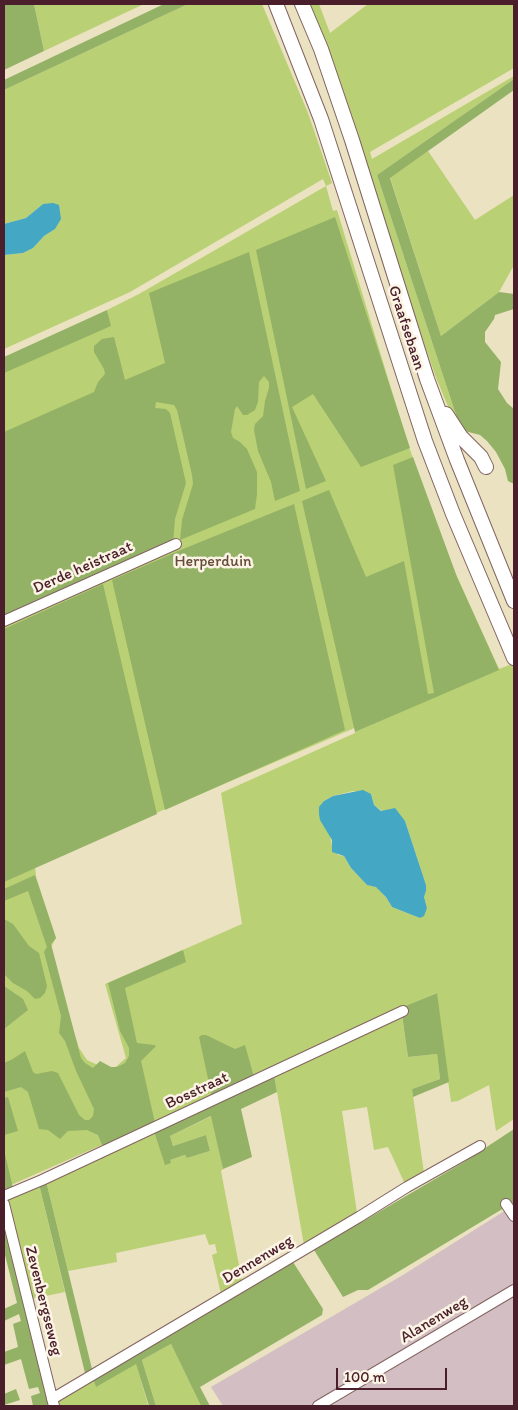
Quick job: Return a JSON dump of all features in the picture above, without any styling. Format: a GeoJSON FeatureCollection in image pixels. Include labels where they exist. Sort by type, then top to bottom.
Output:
{"type":"FeatureCollection","features":[{"type":"Feature","properties":{"kind":"main road","name":"Graafsebaan"},"geometry":{"type":"LineString","coordinates":[[276,4],[321,119],[425,441],[453,514],[514,658]]}},
{"type":"Feature","properties":{"kind":"main road","name":"Graafsebaan"},"geometry":{"type":"LineString","coordinates":[[302,4],[321,49],[352,140],[428,379],[460,469],[514,601]]}},
{"type":"Feature","properties":{"kind":"main road"},"geometry":{"type":"LineString","coordinates":[[428,379],[452,425],[481,457],[486,467]]}},
{"type":"Feature","properties":{"kind":"street","name":"Derde heistraat"},"geometry":{"type":"LineString","coordinates":[[4,621],[176,544]]}},
{"type":"Feature","properties":{"kind":"street","name":"Bosstraat"},"geometry":{"type":"LineString","coordinates":[[4,1196],[403,1011]]}},
{"type":"Feature","properties":{"kind":"street","name":"Dennenweg"},"geometry":{"type":"LineString","coordinates":[[53,1402],[407,1187],[480,1146]]}},
{"type":"Feature","properties":{"kind":"street","name":"Zevenbergseweg"},"geometry":{"type":"LineString","coordinates":[[4,1204],[53,1402]]}},
{"type":"Feature","properties":{"kind":"street"},"geometry":{"type":"LineString","coordinates":[[506,1204],[514,1216]]}},
{"type":"Feature","properties":{"kind":"street","name":"Alanenweg"},"geometry":{"type":"LineString","coordinates":[[318,1406],[514,1290]]}},
{"type":"Feature","properties":{"kind":"shaded area"},"geometry":{"type":"Polygon","coordinates":[[[514,1205],[514,1406],[223,1406],[211,1387],[403,1275],[514,1205]]]}},
{"type":"Feature","properties":{"kind":"green space"},"geometry":{"type":"Polygon","coordinates":[[[4,4],[34,4],[44,51],[4,70],[4,4]]]}},
{"type":"Feature","properties":{"kind":"green space"},"geometry":{"type":"Polygon","coordinates":[[[34,4],[144,4],[44,51],[34,4]]]}},
{"type":"Feature","properties":{"kind":"green space"},"geometry":{"type":"Polygon","coordinates":[[[164,4],[188,4],[4,90],[4,80],[164,4]]]}},
{"type":"Feature","properties":{"kind":"green space"},"geometry":{"type":"Polygon","coordinates":[[[188,4],[262,4],[308,113],[332,183],[326,186],[323,179],[130,292],[4,349],[4,255],[23,253],[33,248],[44,236],[55,229],[43,204],[26,218],[4,224],[4,90],[188,4]]]}},
{"type":"Feature","properties":{"kind":"green space"},"geometry":{"type":"Polygon","coordinates":[[[309,4],[319,4],[330,33],[368,4],[514,4],[514,68],[370,152],[372,159],[514,76],[514,79],[377,175],[461,430],[454,421],[435,375],[309,4]]]}},
{"type":"Feature","properties":{"kind":"green space"},"geometry":{"type":"Polygon","coordinates":[[[514,79],[514,90],[390,178],[441,336],[499,292],[514,294],[514,309],[495,315],[485,332],[485,342],[501,362],[498,389],[507,403],[514,409],[514,484],[508,481],[505,469],[496,452],[487,441],[480,435],[461,430],[377,175],[514,79]]]}},
{"type":"Feature","properties":{"kind":"green space"},"geometry":{"type":"Polygon","coordinates":[[[428,151],[475,220],[514,195],[514,265],[499,292],[441,336],[390,177],[428,151]]]}},
{"type":"Feature","properties":{"kind":"green space","name":"Herperduin"},"geometry":{"type":"Polygon","coordinates":[[[326,186],[333,211],[337,210],[407,441],[445,550],[499,669],[512,664],[514,668],[514,1119],[496,1131],[489,1085],[458,1101],[451,1102],[436,993],[154,1122],[4,1188],[4,362],[108,314],[107,310],[139,294],[326,186]],[[494,671],[485,672],[35,865],[36,877],[56,938],[49,951],[79,1048],[87,1060],[111,1071],[126,1058],[105,984],[242,924],[221,793],[494,671]],[[353,791],[333,796],[324,801],[332,846],[338,855],[344,856],[351,868],[367,885],[376,886],[392,907],[420,918],[427,908],[424,897],[426,885],[405,821],[387,810],[382,811],[374,805],[371,794],[353,791]]]}},
{"type":"Feature","properties":{"kind":"green space"},"geometry":{"type":"Polygon","coordinates":[[[335,217],[410,448],[361,467],[313,394],[292,407],[326,481],[306,489],[256,250],[335,217]]]}},
{"type":"Feature","properties":{"kind":"green space"},"geometry":{"type":"Polygon","coordinates":[[[249,252],[300,491],[275,501],[271,482],[258,451],[254,430],[255,424],[263,416],[269,388],[269,382],[264,376],[259,382],[258,402],[255,410],[247,415],[243,415],[237,406],[231,432],[233,438],[247,449],[257,472],[255,509],[180,540],[182,520],[193,484],[192,475],[177,410],[174,405],[156,402],[155,408],[166,409],[170,413],[186,483],[175,519],[173,543],[4,618],[4,432],[94,392],[98,382],[105,374],[94,352],[94,346],[102,339],[114,337],[125,380],[165,363],[149,293],[249,252]]]}},
{"type":"Feature","properties":{"kind":"green space"},"geometry":{"type":"Polygon","coordinates":[[[107,310],[111,326],[4,373],[4,357],[107,310]]]}},
{"type":"Feature","properties":{"kind":"green space"},"geometry":{"type":"Polygon","coordinates":[[[413,457],[457,577],[499,670],[355,732],[302,501],[329,490],[366,577],[404,561],[428,694],[434,693],[393,465],[413,457]]]}},
{"type":"Feature","properties":{"kind":"green space"},"geometry":{"type":"Polygon","coordinates":[[[294,504],[345,730],[165,810],[112,580],[294,504]]]}},
{"type":"Feature","properties":{"kind":"green space"},"geometry":{"type":"Polygon","coordinates":[[[103,584],[157,814],[4,882],[4,629],[103,584]]]}},
{"type":"Feature","properties":{"kind":"green space"},"geometry":{"type":"Polygon","coordinates":[[[35,875],[56,938],[51,944],[81,1058],[93,1068],[100,1061],[111,1067],[117,1067],[125,1063],[129,1056],[129,1048],[120,1031],[108,983],[183,950],[186,962],[125,988],[137,1043],[156,1046],[141,1061],[155,1123],[103,1147],[98,1135],[87,1130],[68,1131],[60,1139],[48,1130],[39,1129],[28,1092],[21,1087],[4,1092],[4,1063],[25,1051],[33,1072],[36,1074],[52,1071],[58,1073],[79,1115],[85,1120],[89,1120],[93,1116],[94,1109],[76,1071],[65,1041],[59,1033],[61,1016],[44,952],[47,947],[28,891],[4,901],[4,889],[35,875]]]}},
{"type":"Feature","properties":{"kind":"green space"},"geometry":{"type":"Polygon","coordinates":[[[4,919],[13,924],[29,946],[39,953],[47,986],[45,993],[40,998],[35,999],[4,974],[4,919]]]}},
{"type":"Feature","properties":{"kind":"green space"},"geometry":{"type":"Polygon","coordinates":[[[4,986],[23,999],[28,1010],[4,1029],[4,986]]]}},
{"type":"Feature","properties":{"kind":"green space"},"geometry":{"type":"Polygon","coordinates":[[[437,993],[449,1082],[413,1097],[412,1089],[440,1079],[437,1054],[408,1057],[401,1008],[437,993]]]}},
{"type":"Feature","properties":{"kind":"green space"},"geometry":{"type":"Polygon","coordinates":[[[402,1016],[408,1057],[437,1054],[440,1079],[412,1089],[424,1173],[405,1184],[388,1147],[374,1150],[367,1107],[342,1111],[357,1213],[304,1245],[274,1075],[402,1016]]]}},
{"type":"Feature","properties":{"kind":"green space"},"geometry":{"type":"Polygon","coordinates":[[[206,1035],[235,1049],[245,1045],[254,1077],[212,1097],[199,1037],[206,1035]]]}},
{"type":"Feature","properties":{"kind":"green space"},"geometry":{"type":"Polygon","coordinates":[[[274,1075],[277,1092],[241,1109],[252,1157],[223,1169],[211,1116],[170,1136],[173,1146],[206,1135],[210,1151],[187,1158],[185,1155],[170,1160],[171,1163],[165,1165],[154,1131],[274,1075]]]}},
{"type":"Feature","properties":{"kind":"green space"},"geometry":{"type":"Polygon","coordinates":[[[8,1097],[18,1131],[4,1135],[4,1098],[8,1097]]]}},
{"type":"Feature","properties":{"kind":"green space"},"geometry":{"type":"Polygon","coordinates":[[[212,1116],[242,1281],[221,1294],[212,1255],[217,1253],[215,1244],[209,1245],[205,1234],[116,1253],[117,1262],[68,1271],[46,1181],[154,1131],[170,1160],[186,1155],[187,1158],[210,1151],[206,1135],[173,1146],[170,1136],[212,1116]]]}},
{"type":"Feature","properties":{"kind":"green space"},"geometry":{"type":"Polygon","coordinates":[[[514,1129],[514,1202],[368,1290],[358,1290],[343,1297],[314,1250],[464,1162],[514,1129]]]}},
{"type":"Feature","properties":{"kind":"green space"},"geometry":{"type":"Polygon","coordinates":[[[4,1150],[13,1188],[5,1192],[4,1187],[4,1150]]]}},
{"type":"Feature","properties":{"kind":"green space"},"geometry":{"type":"Polygon","coordinates":[[[46,1181],[92,1369],[85,1373],[39,1184],[46,1181]]]}},
{"type":"Feature","properties":{"kind":"green space"},"geometry":{"type":"Polygon","coordinates":[[[39,1184],[65,1292],[31,1299],[6,1199],[39,1184]]]}},
{"type":"Feature","properties":{"kind":"green space"},"geometry":{"type":"Polygon","coordinates":[[[4,1219],[51,1406],[33,1406],[31,1396],[40,1393],[38,1387],[29,1389],[21,1359],[4,1365],[4,1352],[18,1347],[13,1324],[21,1321],[19,1314],[4,1321],[4,1309],[17,1303],[4,1251],[4,1219]]]}},
{"type":"Feature","properties":{"kind":"green space"},"geometry":{"type":"Polygon","coordinates":[[[293,1262],[323,1309],[322,1315],[200,1387],[210,1406],[201,1406],[171,1344],[142,1360],[156,1406],[149,1406],[136,1364],[96,1387],[93,1379],[293,1262]]]}},
{"type":"Feature","properties":{"kind":"green space"},"geometry":{"type":"Polygon","coordinates":[[[171,1344],[201,1406],[156,1406],[142,1360],[171,1344]]]}},
{"type":"Feature","properties":{"kind":"green space"},"geometry":{"type":"Polygon","coordinates":[[[136,1363],[148,1405],[58,1406],[56,1400],[93,1379],[96,1386],[136,1363]]]}},
{"type":"Feature","properties":{"kind":"green space"},"geometry":{"type":"Polygon","coordinates":[[[16,1389],[20,1400],[4,1405],[4,1394],[16,1389]]]}},
{"type":"Feature","properties":{"kind":"water"},"geometry":{"type":"Polygon","coordinates":[[[53,203],[59,205],[61,219],[55,229],[44,236],[33,248],[23,253],[4,255],[4,224],[26,218],[43,204],[53,203]]]}},
{"type":"Feature","properties":{"kind":"water"},"geometry":{"type":"Polygon","coordinates":[[[363,790],[371,794],[374,805],[381,811],[395,808],[405,821],[426,885],[424,897],[427,908],[424,916],[420,918],[392,907],[386,897],[376,887],[367,885],[351,868],[344,856],[332,852],[332,840],[320,820],[319,807],[324,801],[333,796],[363,790]]]}}]}
